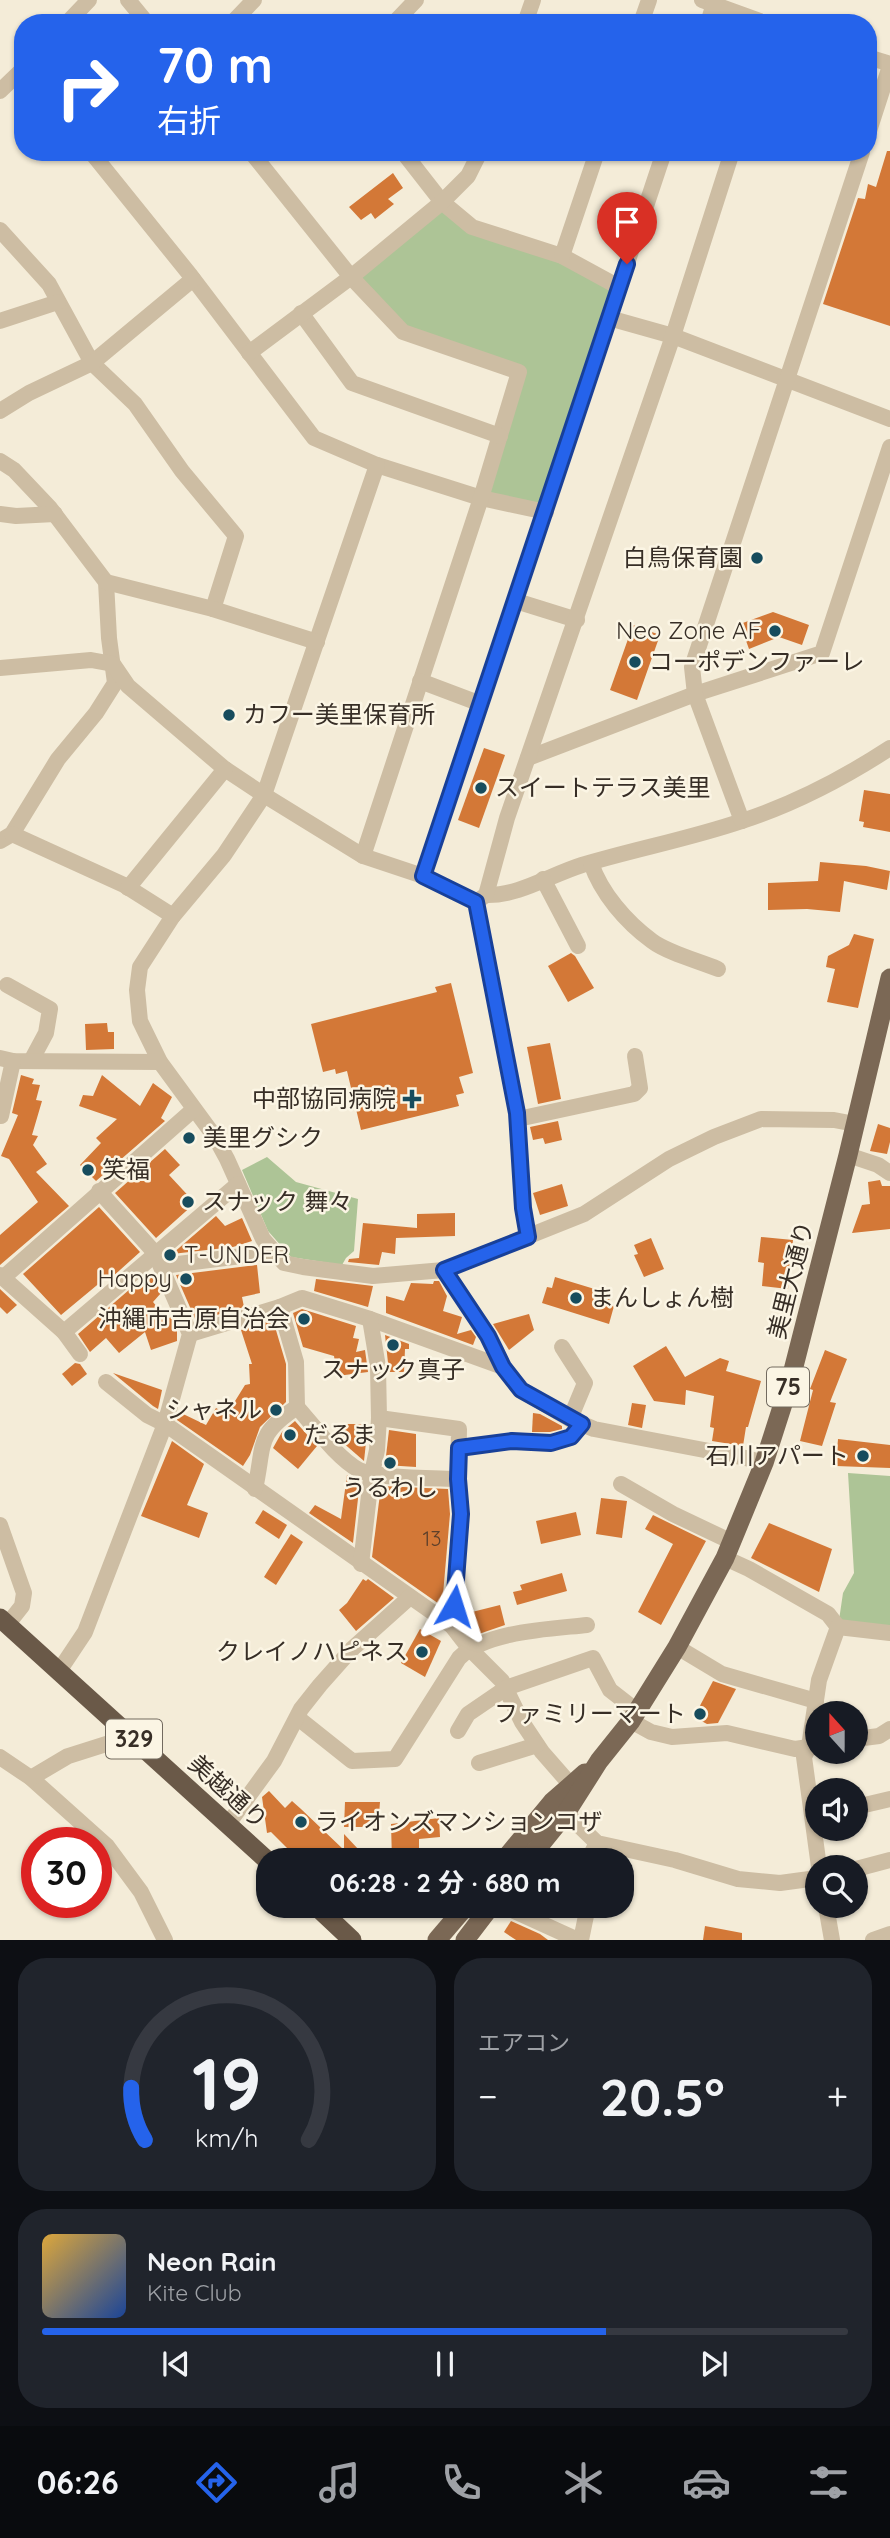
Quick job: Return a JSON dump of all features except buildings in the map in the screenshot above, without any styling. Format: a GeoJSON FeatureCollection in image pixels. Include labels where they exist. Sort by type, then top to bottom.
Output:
{"type":"FeatureCollection","features":[{"type":"Feature","properties":{"kind":"highway","name":"美越通り"},"geometry":{"type":"LineString","coordinates":[[4,1621],[256,1850]]}},
{"type":"Feature","properties":{"kind":"highway"},"geometry":{"type":"LineString","coordinates":[[329,1918],[352,1940]]}},
{"type":"Feature","properties":{"kind":"main road","name":"美里大通り"},"geometry":{"type":"LineString","coordinates":[[538,1848],[566,1813],[599,1762],[634,1716],[677,1647],[728,1550],[764,1463],[790,1382],[855,1124],[885,1025],[890,978]]}},
{"type":"Feature","properties":{"kind":"main road","name":"美里大通り"},"geometry":{"type":"LineString","coordinates":[[514,1848],[552,1802],[599,1762]]}},
{"type":"Feature","properties":{"kind":"main road"},"geometry":{"type":"LineString","coordinates":[[437,1940],[456,1918]]}},
{"type":"Feature","properties":{"kind":"main road"},"geometry":{"type":"LineString","coordinates":[[464,1940],[481,1918]]}},
{"type":"Feature","properties":{"kind":"street"},"geometry":{"type":"LineString","coordinates":[[76,14],[89,0]]}},
{"type":"Feature","properties":{"kind":"street"},"geometry":{"type":"LineString","coordinates":[[128,0],[140,14]]}},
{"type":"Feature","properties":{"kind":"street"},"geometry":{"type":"LineString","coordinates":[[241,14],[254,0]]}},
{"type":"Feature","properties":{"kind":"street"},"geometry":{"type":"LineString","coordinates":[[403,14],[416,0]]}},
{"type":"Feature","properties":{"kind":"street"},"geometry":{"type":"LineString","coordinates":[[711,1],[743,14]]}},
{"type":"Feature","properties":{"kind":"street"},"geometry":{"type":"LineString","coordinates":[[877,106],[890,65]]}},
{"type":"Feature","properties":{"kind":"street"},"geometry":{"type":"LineString","coordinates":[[0,91],[14,78]]}},
{"type":"Feature","properties":{"kind":"street"},"geometry":{"type":"LineString","coordinates":[[98,161],[193,279],[314,438],[377,465],[481,498],[546,513]]}},
{"type":"Feature","properties":{"kind":"street"},"geometry":{"type":"LineString","coordinates":[[258,161],[351,276],[403,332],[519,372],[481,498],[363,856]]}},
{"type":"Feature","properties":{"kind":"street"},"geometry":{"type":"LineString","coordinates":[[410,161],[442,202],[472,227],[562,256],[619,287]]}},
{"type":"Feature","properties":{"kind":"street"},"geometry":{"type":"LineString","coordinates":[[249,353],[351,276],[442,202],[468,176],[476,161]]}},
{"type":"Feature","properties":{"kind":"street"},"geometry":{"type":"LineString","coordinates":[[562,256],[594,161]]}},
{"type":"Feature","properties":{"kind":"street"},"geometry":{"type":"LineString","coordinates":[[423,876],[661,161]]}},
{"type":"Feature","properties":{"kind":"street"},"geometry":{"type":"LineString","coordinates":[[528,1237],[523,1208],[518,1119],[481,898],[673,336],[729,161]]}},
{"type":"Feature","properties":{"kind":"street"},"geometry":{"type":"LineString","coordinates":[[743,821],[695,694],[692,667],[859,161]]}},
{"type":"Feature","properties":{"kind":"street"},"geometry":{"type":"LineString","coordinates":[[3,238],[30,260],[49,284],[92,363],[135,404],[182,471],[236,536],[213,609]]}},
{"type":"Feature","properties":{"kind":"street"},"geometry":{"type":"LineString","coordinates":[[0,411],[29,393],[92,363],[193,279]]}},
{"type":"Feature","properties":{"kind":"street"},"geometry":{"type":"LineString","coordinates":[[0,321],[58,302]]}},
{"type":"Feature","properties":{"kind":"street"},"geometry":{"type":"LineString","coordinates":[[301,313],[352,383],[500,436]]}},
{"type":"Feature","properties":{"kind":"street"},"geometry":{"type":"LineString","coordinates":[[609,318],[673,336],[890,419]]}},
{"type":"Feature","properties":{"kind":"street"},"geometry":{"type":"LineString","coordinates":[[528,758],[695,694],[822,653],[890,447]]}},
{"type":"Feature","properties":{"kind":"street"},"geometry":{"type":"LineString","coordinates":[[0,460],[15,470],[55,514],[107,582],[109,638],[115,683],[96,713],[58,759],[6,838],[128,888],[173,916]]}},
{"type":"Feature","properties":{"kind":"street"},"geometry":{"type":"LineString","coordinates":[[377,465],[264,795],[224,855],[173,916],[140,967],[137,990],[140,1021],[160,1062],[215,1137],[263,1239],[284,1263],[303,1267],[373,1276],[444,1270],[584,1213],[669,1159],[714,1137],[761,1119],[834,1120],[855,1124]]}},
{"type":"Feature","properties":{"kind":"street"},"geometry":{"type":"LineString","coordinates":[[0,514],[55,514]]}},
{"type":"Feature","properties":{"kind":"street"},"geometry":{"type":"LineString","coordinates":[[107,582],[213,609],[317,642]]}},
{"type":"Feature","properties":{"kind":"street"},"geometry":{"type":"LineString","coordinates":[[516,601],[577,620]]}},
{"type":"Feature","properties":{"kind":"street"},"geometry":{"type":"LineString","coordinates":[[0,668],[91,660],[113,664],[128,686],[225,769],[264,795],[363,856],[481,898],[502,895],[591,863],[743,821],[809,794],[890,748]]}},
{"type":"Feature","properties":{"kind":"street"},"geometry":{"type":"LineString","coordinates":[[420,681],[481,704]]}},
{"type":"Feature","properties":{"kind":"street"},"geometry":{"type":"LineString","coordinates":[[128,888],[225,769]]}},
{"type":"Feature","properties":{"kind":"street"},"geometry":{"type":"LineString","coordinates":[[591,863],[616,907],[653,942],[718,969]]}},
{"type":"Feature","properties":{"kind":"street"},"geometry":{"type":"LineString","coordinates":[[543,880],[578,946]]}},
{"type":"Feature","properties":{"kind":"street"},"geometry":{"type":"LineString","coordinates":[[7,985],[50,1009],[46,1033],[31,1061]]}},
{"type":"Feature","properties":{"kind":"street"},"geometry":{"type":"LineString","coordinates":[[518,1119],[634,1094],[640,1088],[635,1056]]}},
{"type":"Feature","properties":{"kind":"street"},"geometry":{"type":"LineString","coordinates":[[2,1116],[6,1059],[160,1062]]}},
{"type":"Feature","properties":{"kind":"street"},"geometry":{"type":"LineString","coordinates":[[80,1354],[64,1332],[2,1276],[194,1109]]}},
{"type":"Feature","properties":{"kind":"street"},"geometry":{"type":"LineString","coordinates":[[848,1155],[878,1165],[890,1174]]}},
{"type":"Feature","properties":{"kind":"street"},"geometry":{"type":"LineString","coordinates":[[158,1259],[238,1184]]}},
{"type":"Feature","properties":{"kind":"street"},"geometry":{"type":"LineString","coordinates":[[59,1671],[85,1632],[165,1424],[190,1334],[158,1259],[99,1191]]}},
{"type":"Feature","properties":{"kind":"street"},"geometry":{"type":"LineString","coordinates":[[64,1332],[148,1262],[158,1259],[274,1252]]}},
{"type":"Feature","properties":{"kind":"street"},"geometry":{"type":"LineString","coordinates":[[302,1298],[303,1267]]}},
{"type":"Feature","properties":{"kind":"street"},"geometry":{"type":"LineString","coordinates":[[444,1270],[488,1336],[503,1367],[521,1390],[576,1422],[632,1437],[764,1463]]}},
{"type":"Feature","properties":{"kind":"street"},"geometry":{"type":"LineString","coordinates":[[190,1334],[302,1298],[370,1319],[503,1367]]}},
{"type":"Feature","properties":{"kind":"street"},"geometry":{"type":"LineString","coordinates":[[280,1307],[296,1362],[297,1407],[344,1458],[360,1470],[373,1473],[458,1479]]}},
{"type":"Feature","properties":{"kind":"street"},"geometry":{"type":"LineString","coordinates":[[361,1564],[379,1418],[378,1367],[370,1319]]}},
{"type":"Feature","properties":{"kind":"street"},"geometry":{"type":"LineString","coordinates":[[459,1448],[512,1441],[551,1443],[571,1437],[585,1383],[562,1347]]}},
{"type":"Feature","properties":{"kind":"street"},"geometry":{"type":"LineString","coordinates":[[106,1382],[147,1415],[165,1424],[452,1626],[506,1688],[522,1723],[570,1784]]}},
{"type":"Feature","properties":{"kind":"street"},"geometry":{"type":"LineString","coordinates":[[256,1489],[262,1443],[267,1431],[297,1407]]}},
{"type":"Feature","properties":{"kind":"street"},"geometry":{"type":"LineString","coordinates":[[379,1418],[459,1429],[458,1479],[461,1514],[452,1626]]}},
{"type":"Feature","properties":{"kind":"street"},"geometry":{"type":"LineString","coordinates":[[621,1484],[728,1550],[749,1569],[828,1614],[838,1627],[890,1633]]}},
{"type":"Feature","properties":{"kind":"street"},"geometry":{"type":"LineString","coordinates":[[0,1525],[24,1594],[22,1606],[4,1621]]}},
{"type":"Feature","properties":{"kind":"street"},"geometry":{"type":"LineString","coordinates":[[228,1824],[274,1761],[301,1709],[320,1685],[352,1649],[410,1597]]}},
{"type":"Feature","properties":{"kind":"street"},"geometry":{"type":"LineString","coordinates":[[298,1717],[352,1761],[395,1759],[459,1658],[469,1648],[541,1630],[587,1625]]}},
{"type":"Feature","properties":{"kind":"street"},"geometry":{"type":"LineString","coordinates":[[677,1647],[722,1674],[816,1701],[819,1680],[838,1627]]}},
{"type":"Feature","properties":{"kind":"street"},"geometry":{"type":"LineString","coordinates":[[458,1731],[468,1714],[506,1688],[593,1658],[610,1690],[650,1732],[673,1737],[727,1733],[794,1749],[805,1747]]}},
{"type":"Feature","properties":{"kind":"street"},"geometry":{"type":"LineString","coordinates":[[868,1737],[890,1729]]}},
{"type":"Feature","properties":{"kind":"street"},"geometry":{"type":"LineString","coordinates":[[31,1778],[68,1756],[131,1736]]}},
{"type":"Feature","properties":{"kind":"street"},"geometry":{"type":"LineString","coordinates":[[479,1763],[537,1745]]}},
{"type":"Feature","properties":{"kind":"street"},"geometry":{"type":"LineString","coordinates":[[0,1757],[31,1778],[107,1846],[141,1892],[165,1940]]}},
{"type":"Feature","properties":{"kind":"street"},"geometry":{"type":"LineString","coordinates":[[868,1804],[890,1799]]}},
{"type":"Feature","properties":{"kind":"street"},"geometry":{"type":"LineString","coordinates":[[566,1813],[597,1843],[675,1860],[738,1879],[780,1883],[805,1880]]}},
{"type":"Feature","properties":{"kind":"street"},"geometry":{"type":"LineString","coordinates":[[594,1848],[597,1843]]}},
{"type":"Feature","properties":{"kind":"street"},"geometry":{"type":"LineString","coordinates":[[868,1866],[890,1860]]}},
{"type":"Feature","properties":{"kind":"street"},"geometry":{"type":"LineString","coordinates":[[530,1918],[580,1940],[585,1918]]}},
{"type":"Feature","properties":{"kind":"street"},"geometry":{"type":"LineString","coordinates":[[828,1918],[832,1940]]}},
{"type":"Feature","properties":{"kind":"street"},"geometry":{"type":"LineString","coordinates":[[873,1940],[890,1934]]}},
{"type":"Feature","properties":{"kind":"green space"},"geometry":{"type":"Polygon","coordinates":[[[442,202],[472,227],[619,287],[546,512],[481,498],[518,372],[403,332],[351,277],[442,202]]]}},
{"type":"Feature","properties":{"kind":"green space"},"geometry":{"type":"Polygon","coordinates":[[[267,1157],[296,1182],[358,1199],[354,1251],[342,1265],[291,1257],[268,1231],[242,1170],[267,1157]]]}},
{"type":"Feature","properties":{"kind":"green space"},"geometry":{"type":"Polygon","coordinates":[[[848,1473],[890,1476],[890,1633],[838,1627],[843,1593],[854,1573],[848,1473]]]}},
{"type":"Feature","properties":{"kind":"place","name":"白鳥保育園"},"geometry":{"type":"Point","coordinates":[757,558]}},
{"type":"Feature","properties":{"kind":"place","name":"Neo Zone AF"},"geometry":{"type":"Point","coordinates":[775,631]}},
{"type":"Feature","properties":{"kind":"place","name":"コーポデンファーレ"},"geometry":{"type":"Point","coordinates":[635,662]}},
{"type":"Feature","properties":{"kind":"place","name":"カフー美里保育所"},"geometry":{"type":"Point","coordinates":[229,715]}},
{"type":"Feature","properties":{"kind":"place","name":"スイートテラス美里"},"geometry":{"type":"Point","coordinates":[481,788]}},
{"type":"Feature","properties":{"kind":"place","name":"中部協同病院"},"geometry":{"type":"Point","coordinates":[412,1099]}},
{"type":"Feature","properties":{"kind":"place","name":"美里グシク"},"geometry":{"type":"Point","coordinates":[189,1138]}},
{"type":"Feature","properties":{"kind":"place","name":"笑福"},"geometry":{"type":"Point","coordinates":[88,1170]}},
{"type":"Feature","properties":{"kind":"place","name":"スナック 舞々"},"geometry":{"type":"Point","coordinates":[188,1202]}},
{"type":"Feature","properties":{"kind":"place","name":"T-UNDER"},"geometry":{"type":"Point","coordinates":[170,1255]}},
{"type":"Feature","properties":{"kind":"place","name":"Happy"},"geometry":{"type":"Point","coordinates":[186,1279]}},
{"type":"Feature","properties":{"kind":"place","name":"まんしょん樹"},"geometry":{"type":"Point","coordinates":[576,1298]}},
{"type":"Feature","properties":{"kind":"place","name":"沖縄市吉原自治会"},"geometry":{"type":"Point","coordinates":[304,1319]}},
{"type":"Feature","properties":{"kind":"place","name":"スナック真子"},"geometry":{"type":"Point","coordinates":[393,1345]}},
{"type":"Feature","properties":{"kind":"place","name":"シャネル"},"geometry":{"type":"Point","coordinates":[276,1410]}},
{"type":"Feature","properties":{"kind":"place","name":"だるま"},"geometry":{"type":"Point","coordinates":[290,1435]}},
{"type":"Feature","properties":{"kind":"place","name":"石川アパート"},"geometry":{"type":"Point","coordinates":[863,1456]}},
{"type":"Feature","properties":{"kind":"place","name":"うるわし"},"geometry":{"type":"Point","coordinates":[390,1463]}},
{"type":"Feature","properties":{"kind":"place","name":"クレイノハピネス"},"geometry":{"type":"Point","coordinates":[422,1652]}},
{"type":"Feature","properties":{"kind":"place","name":"ファミリーマート"},"geometry":{"type":"Point","coordinates":[700,1714]}},
{"type":"Feature","properties":{"kind":"place","name":"ライオンズマンションコザ"},"geometry":{"type":"Point","coordinates":[301,1822]}},
{"type":"Feature","properties":{"kind":"route"},"geometry":{"type":"LineString","coordinates":[[454,1606],[461,1514],[459,1448],[512,1441],[551,1443],[571,1437],[582,1424],[521,1390],[503,1367],[488,1336],[444,1270],[528,1237],[523,1208],[517,1113],[476,902],[423,876],[627,264]]}}]}
